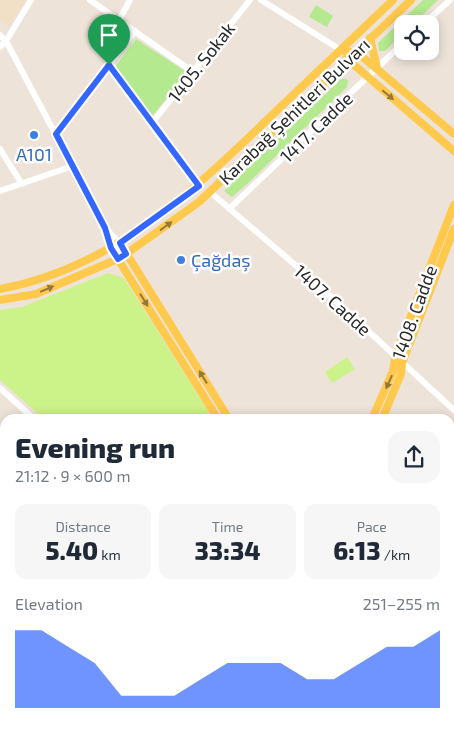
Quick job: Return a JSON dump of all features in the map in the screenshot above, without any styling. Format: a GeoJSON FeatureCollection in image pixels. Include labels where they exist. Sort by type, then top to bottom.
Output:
{"type":"FeatureCollection","features":[{"type":"Feature","properties":{"kind":"main road","name":"Karabağ Şehitleri Bulvarı"},"geometry":{"type":"LineString","coordinates":[[0,289],[36,282],[111,248],[199,186],[393,0]]}},
{"type":"Feature","properties":{"kind":"main road","name":"Karabağ Şehitleri Bulvarı"},"geometry":{"type":"LineString","coordinates":[[0,300],[36,294],[126,254],[210,192],[411,0]]}},
{"type":"Feature","properties":{"kind":"main road"},"geometry":{"type":"LineString","coordinates":[[370,38],[377,68]]}},
{"type":"Feature","properties":{"kind":"main road"},"geometry":{"type":"LineString","coordinates":[[341,50],[355,53],[377,68],[454,134]]}},
{"type":"Feature","properties":{"kind":"main road"},"geometry":{"type":"LineString","coordinates":[[341,50],[347,60],[367,78],[454,151]]}},
{"type":"Feature","properties":{"kind":"main road","name":"1408. Cadde"},"geometry":{"type":"LineString","coordinates":[[374,414],[394,371],[395,357],[454,205]]}},
{"type":"Feature","properties":{"kind":"main road","name":"1408. Cadde"},"geometry":{"type":"LineString","coordinates":[[384,414],[401,374],[402,363],[454,229]]}},
{"type":"Feature","properties":{"kind":"main road"},"geometry":{"type":"LineString","coordinates":[[120,243],[226,414]]}},
{"type":"Feature","properties":{"kind":"main road"},"geometry":{"type":"LineString","coordinates":[[111,248],[215,414]]}},
{"type":"Feature","properties":{"kind":"street"},"geometry":{"type":"LineString","coordinates":[[0,47],[6,41],[31,0]]}},
{"type":"Feature","properties":{"kind":"street"},"geometry":{"type":"LineString","coordinates":[[90,0],[193,72]]}},
{"type":"Feature","properties":{"kind":"street"},"geometry":{"type":"LineString","coordinates":[[118,20],[130,0]]}},
{"type":"Feature","properties":{"kind":"street","name":"1405. Sokak"},"geometry":{"type":"LineString","coordinates":[[152,123],[250,0]]}},
{"type":"Feature","properties":{"kind":"street"},"geometry":{"type":"LineString","coordinates":[[261,0],[341,50]]}},
{"type":"Feature","properties":{"kind":"street"},"geometry":{"type":"LineString","coordinates":[[434,15],[450,0]]}},
{"type":"Feature","properties":{"kind":"street"},"geometry":{"type":"LineString","coordinates":[[56,134],[135,31]]}},
{"type":"Feature","properties":{"kind":"street"},"geometry":{"type":"LineString","coordinates":[[0,35],[6,41],[73,166],[105,228],[111,248]]}},
{"type":"Feature","properties":{"kind":"street","name":"1417. Cadde"},"geometry":{"type":"LineString","coordinates":[[229,209],[394,52]]}},
{"type":"Feature","properties":{"kind":"street"},"geometry":{"type":"LineString","coordinates":[[109,65],[199,186]]}},
{"type":"Feature","properties":{"kind":"street"},"geometry":{"type":"LineString","coordinates":[[0,149],[22,184]]}},
{"type":"Feature","properties":{"kind":"street"},"geometry":{"type":"LineString","coordinates":[[0,191],[73,166]]}},
{"type":"Feature","properties":{"kind":"street","name":"1407. Cadde"},"geometry":{"type":"LineString","coordinates":[[210,192],[314,281],[454,410]]}},
{"type":"Feature","properties":{"kind":"street"},"geometry":{"type":"LineString","coordinates":[[105,228],[120,243]]}},
{"type":"Feature","properties":{"kind":"street"},"geometry":{"type":"LineString","coordinates":[[0,388],[29,414]]}},
{"type":"Feature","properties":{"kind":"shaded area"},"geometry":{"type":"Polygon","coordinates":[[[0,0],[26,0],[8,27],[0,20],[0,0]]]}},
{"type":"Feature","properties":{"kind":"green space"},"geometry":{"type":"Polygon","coordinates":[[[423,0],[438,0],[422,15],[407,15],[423,0]]]}},
{"type":"Feature","properties":{"kind":"green space"},"geometry":{"type":"Polygon","coordinates":[[[316,5],[333,16],[327,27],[309,17],[316,5]]]}},
{"type":"Feature","properties":{"kind":"green space"},"geometry":{"type":"Polygon","coordinates":[[[394,28],[394,42],[385,51],[379,51],[378,43],[394,28]]]}},
{"type":"Feature","properties":{"kind":"green space"},"geometry":{"type":"Polygon","coordinates":[[[136,39],[188,73],[152,116],[115,67],[136,39]]]}},
{"type":"Feature","properties":{"kind":"green space"},"geometry":{"type":"Polygon","coordinates":[[[342,78],[348,80],[347,87],[248,183],[232,197],[224,191],[342,78]]]}},
{"type":"Feature","properties":{"kind":"green space"},"geometry":{"type":"Polygon","coordinates":[[[108,273],[124,278],[210,414],[38,414],[0,380],[0,310],[22,307],[108,273]]]}},
{"type":"Feature","properties":{"kind":"green space"},"geometry":{"type":"Polygon","coordinates":[[[347,357],[355,369],[332,383],[325,372],[347,357]]]}},
{"type":"Feature","properties":{"kind":"place","name":"A101"},"geometry":{"type":"Point","coordinates":[34,135]}},
{"type":"Feature","properties":{"kind":"place","name":"Çağdaş"},"geometry":{"type":"Point","coordinates":[181,260]}},
{"type":"Feature","properties":{"kind":"route"},"geometry":{"type":"LineString","coordinates":[[109,65],[199,186],[120,243],[126,254],[118,259],[111,248],[105,228],[56,134],[109,65]]}}]}
